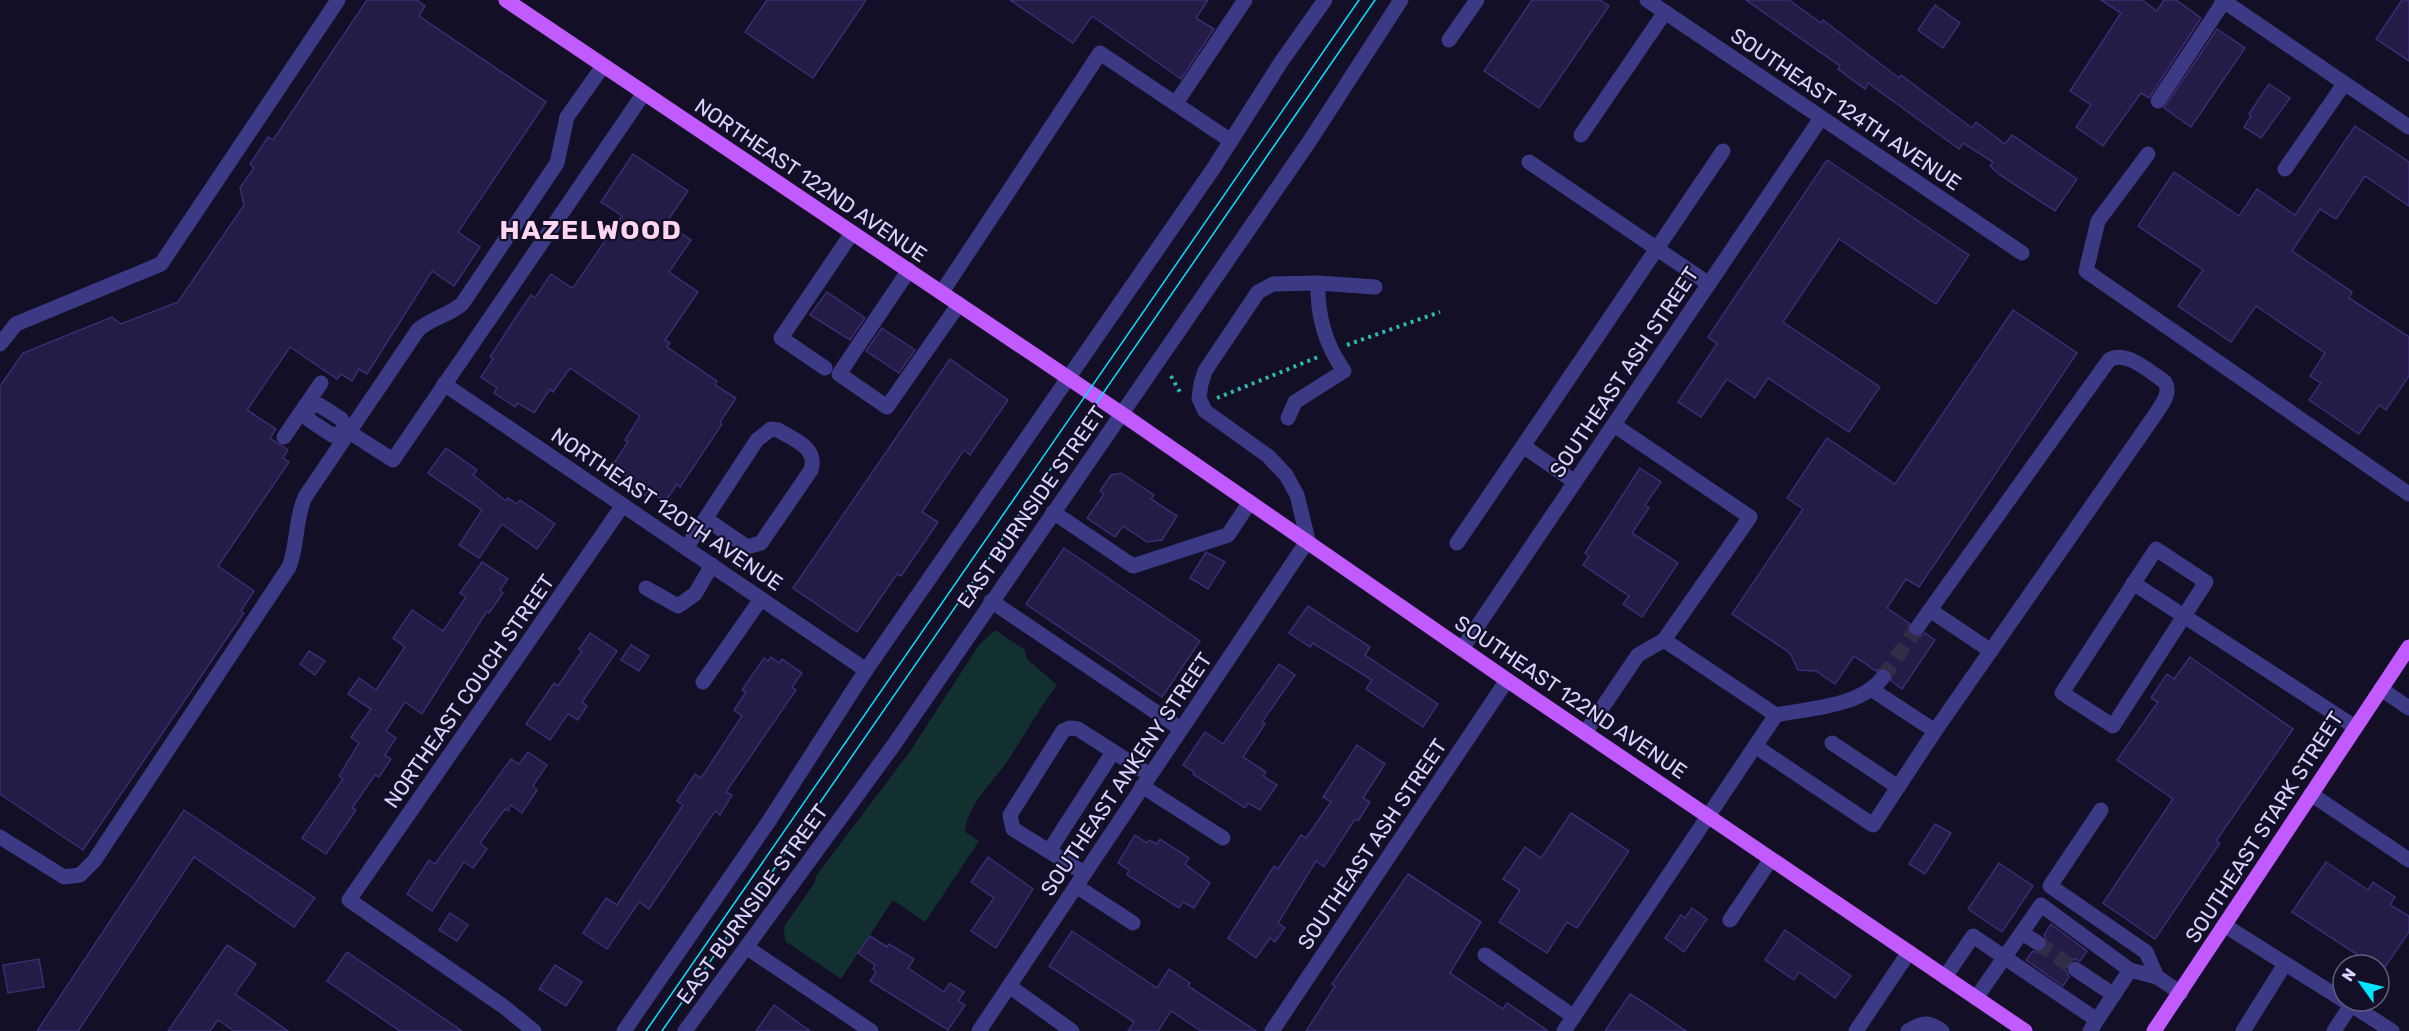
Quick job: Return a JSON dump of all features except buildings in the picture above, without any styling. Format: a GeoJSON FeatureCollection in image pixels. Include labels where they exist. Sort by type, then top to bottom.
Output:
{"type":"FeatureCollection","features":[{"type":"Feature","properties":{"kind":"main road","name":"NORTHEAST 122ND AVENUE"},"geometry":{"type":"LineString","coordinates":[[506,0],[1094,395]]}},
{"type":"Feature","properties":{"kind":"main road","name":"SOUTHEAST 122ND AVENUE"},"geometry":{"type":"LineString","coordinates":[[1094,395],[1308,540],[1507,680],[2025,1031]]}},
{"type":"Feature","properties":{"kind":"main road","name":"SOUTHEAST STARK STREET"},"geometry":{"type":"LineString","coordinates":[[2154,1031],[2409,647]]}},
{"type":"Feature","properties":{"kind":"street"},"geometry":{"type":"LineString","coordinates":[[0,344],[16,324],[161,264],[338,0]]}},
{"type":"Feature","properties":{"kind":"street"},"geometry":{"type":"LineString","coordinates":[[1176,103],[1245,0]]}},
{"type":"Feature","properties":{"kind":"street","name":"EAST BURNSIDE STREET"},"geometry":{"type":"LineString","coordinates":[[624,1031],[769,821],[866,670],[1231,141],[1324,0]]}},
{"type":"Feature","properties":{"kind":"street","name":"EAST BURNSIDE STREET"},"geometry":{"type":"LineString","coordinates":[[685,1031],[846,812],[1309,142],[1401,0]]}},
{"type":"Feature","properties":{"kind":"street"},"geometry":{"type":"LineString","coordinates":[[1449,40],[1477,0]]}},
{"type":"Feature","properties":{"kind":"street","name":"SOUTHEAST 124TH AVENUE"},"geometry":{"type":"LineString","coordinates":[[1647,0],[2022,253]]}},
{"type":"Feature","properties":{"kind":"street"},"geometry":{"type":"LineString","coordinates":[[2158,101],[2223,1],[2409,127]]}},
{"type":"Feature","properties":{"kind":"street"},"geometry":{"type":"LineString","coordinates":[[1581,135],[1665,12]]}},
{"type":"Feature","properties":{"kind":"street"},"geometry":{"type":"LineString","coordinates":[[942,292],[1100,52],[1231,141]]}},
{"type":"Feature","properties":{"kind":"street"},"geometry":{"type":"LineString","coordinates":[[0,837],[63,877],[80,875],[94,861],[289,567],[296,549],[300,508],[418,330],[429,320],[450,314],[462,304],[557,163],[567,117],[603,66]]}},
{"type":"Feature","properties":{"kind":"street"},"geometry":{"type":"LineString","coordinates":[[2285,169],[2343,84]]}},
{"type":"Feature","properties":{"kind":"street"},"geometry":{"type":"LineString","coordinates":[[305,406],[319,405],[341,419],[349,432],[393,460],[644,93]]}},
{"type":"Feature","properties":{"kind":"street","name":"SOUTHEAST ASH STREET"},"geometry":{"type":"LineString","coordinates":[[1462,649],[1821,118]]}},
{"type":"Feature","properties":{"kind":"street"},"geometry":{"type":"LineString","coordinates":[[1457,543],[1723,151]]}},
{"type":"Feature","properties":{"kind":"street"},"geometry":{"type":"LineString","coordinates":[[2148,154],[2098,221],[2086,271],[2409,494]]}},
{"type":"Feature","properties":{"kind":"street"},"geometry":{"type":"LineString","coordinates":[[1529,162],[1709,284]]}},
{"type":"Feature","properties":{"kind":"street"},"geometry":{"type":"LineString","coordinates":[[825,368],[781,338],[852,233]]}},
{"type":"Feature","properties":{"kind":"street"},"geometry":{"type":"LineString","coordinates":[[909,270],[839,374],[887,407],[959,304]]}},
{"type":"Feature","properties":{"kind":"street"},"geometry":{"type":"LineString","coordinates":[[1288,418],[1295,402],[1344,371],[1332,351],[1320,319],[1318,283]]}},
{"type":"Feature","properties":{"kind":"street"},"geometry":{"type":"LineString","coordinates":[[1308,540],[1297,495],[1286,476],[1268,456],[1212,418],[1202,405],[1199,398],[1205,371],[1258,292],[1273,284],[1318,283],[1375,288]]}},
{"type":"Feature","properties":{"kind":"street"},"geometry":{"type":"LineString","coordinates":[[1755,746],[1873,825],[1935,731],[2157,412],[2167,396],[2165,382],[2132,360],[2121,357],[2109,360],[1917,628]]}},
{"type":"Feature","properties":{"kind":"street"},"geometry":{"type":"LineString","coordinates":[[284,437],[321,383]]}},
{"type":"Feature","properties":{"kind":"street","name":"NORTHEAST 120TH AVENUE"},"geometry":{"type":"LineString","coordinates":[[444,384],[866,670]]}},
{"type":"Feature","properties":{"kind":"street"},"geometry":{"type":"LineString","coordinates":[[1585,733],[1638,655],[1664,640],[1750,517],[1614,425]]}},
{"type":"Feature","properties":{"kind":"street"},"geometry":{"type":"LineString","coordinates":[[686,548],[763,434],[778,430],[809,449],[814,462],[811,470],[761,543],[747,547],[706,519]]}},
{"type":"Feature","properties":{"kind":"street"},"geometry":{"type":"LineString","coordinates":[[1523,446],[1575,482]]}},
{"type":"Feature","properties":{"kind":"street"},"geometry":{"type":"LineString","coordinates":[[1053,512],[1132,566],[1228,535],[1250,501]]}},
{"type":"Feature","properties":{"kind":"street","name":"NORTHEAST COUCH STREET"},"geometry":{"type":"LineString","coordinates":[[534,1031],[503,1006],[349,900],[623,505]]}},
{"type":"Feature","properties":{"kind":"street","name":"SOUTHEAST ANKENY STREET"},"geometry":{"type":"LineString","coordinates":[[979,1031],[1308,540]]}},
{"type":"Feature","properties":{"kind":"street"},"geometry":{"type":"LineString","coordinates":[[2156,549],[2206,582],[2184,616],[2113,726],[2062,693],[2156,549]]}},
{"type":"Feature","properties":{"kind":"street"},"geometry":{"type":"LineString","coordinates":[[646,588],[678,606],[695,594],[712,565]]}},
{"type":"Feature","properties":{"kind":"street"},"geometry":{"type":"LineString","coordinates":[[2133,583],[2355,727]]}},
{"type":"Feature","properties":{"kind":"street"},"geometry":{"type":"LineString","coordinates":[[703,682],[761,599]]}},
{"type":"Feature","properties":{"kind":"street"},"geometry":{"type":"LineString","coordinates":[[991,601],[1181,729]]}},
{"type":"Feature","properties":{"kind":"street"},"geometry":{"type":"LineString","coordinates":[[1930,610],[1991,651]]}},
{"type":"Feature","properties":{"kind":"street"},"geometry":{"type":"LineString","coordinates":[[1664,640],[1776,715]]}},
{"type":"Feature","properties":{"kind":"street"},"geometry":{"type":"LineString","coordinates":[[1564,1031],[1776,715],[1850,699],[1871,689],[1883,677]]}},
{"type":"Feature","properties":{"kind":"street","name":"SOUTHEAST ASH STREET"},"geometry":{"type":"LineString","coordinates":[[1272,1031],[1507,680]]}},
{"type":"Feature","properties":{"kind":"street"},"geometry":{"type":"LineString","coordinates":[[1871,689],[1935,731]]}},
{"type":"Feature","properties":{"kind":"street"},"geometry":{"type":"LineString","coordinates":[[2381,689],[2409,708]]}},
{"type":"Feature","properties":{"kind":"street"},"geometry":{"type":"LineString","coordinates":[[1084,873],[1013,829],[1010,815],[1063,731],[1070,728],[1078,729],[1113,752],[1146,781],[1223,838]]}},
{"type":"Feature","properties":{"kind":"street"},"geometry":{"type":"LineString","coordinates":[[1832,743],[1898,787]]}},
{"type":"Feature","properties":{"kind":"street"},"geometry":{"type":"LineString","coordinates":[[1049,851],[1113,752]]}},
{"type":"Feature","properties":{"kind":"street"},"geometry":{"type":"LineString","coordinates":[[2311,794],[2409,860]]}},
{"type":"Feature","properties":{"kind":"street"},"geometry":{"type":"LineString","coordinates":[[2102,810],[2050,886],[2146,952],[2157,977]]}},
{"type":"Feature","properties":{"kind":"street"},"geometry":{"type":"LineString","coordinates":[[1730,920],[1771,859]]}},
{"type":"Feature","properties":{"kind":"street"},"geometry":{"type":"LineString","coordinates":[[1076,886],[1133,923]]}},
{"type":"Feature","properties":{"kind":"street"},"geometry":{"type":"LineString","coordinates":[[1976,998],[2041,905],[2130,970],[2157,977],[2181,993]]}},
{"type":"Feature","properties":{"kind":"street"},"geometry":{"type":"LineString","coordinates":[[2224,925],[2331,993]]}},
{"type":"Feature","properties":{"kind":"street"},"geometry":{"type":"LineString","coordinates":[[2022,933],[2038,944]]}},
{"type":"Feature","properties":{"kind":"street"},"geometry":{"type":"LineString","coordinates":[[1945,977],[1973,936],[2006,956],[2094,1025],[2130,970]]}},
{"type":"Feature","properties":{"kind":"street"},"geometry":{"type":"LineString","coordinates":[[746,947],[872,1031]]}},
{"type":"Feature","properties":{"kind":"street"},"geometry":{"type":"LineString","coordinates":[[1856,1031],[1909,952]]}},
{"type":"Feature","properties":{"kind":"street"},"geometry":{"type":"LineString","coordinates":[[1485,955],[1574,1017]]}},
{"type":"Feature","properties":{"kind":"street"},"geometry":{"type":"LineString","coordinates":[[2243,1031],[2285,964]]}},
{"type":"Feature","properties":{"kind":"street"},"geometry":{"type":"LineString","coordinates":[[2075,969],[2114,994]]}},
{"type":"Feature","properties":{"kind":"street"},"geometry":{"type":"LineString","coordinates":[[1009,986],[1072,1031]]}},
{"type":"Feature","properties":{"kind":"street"},"geometry":{"type":"LineString","coordinates":[[2334,1031],[2341,1013]]}},
{"type":"Feature","properties":{"kind":"street"},"geometry":{"type":"LineString","coordinates":[[2363,1013],[2392,1031]]}},
{"type":"Feature","properties":{"kind":"street"},"geometry":{"type":"LineString","coordinates":[[1908,1031],[1921,1023],[1932,1024],[1942,1031]]}},
{"type":"Feature","properties":{"kind":"path"},"geometry":{"type":"LineString","coordinates":[[1171,376],[1190,409],[1332,351],[1440,312]]}},
{"type":"Feature","properties":{"kind":"green space"},"geometry":{"type":"Polygon","coordinates":[[[995,630],[1025,650],[1027,659],[1057,685],[1004,766],[974,805],[965,832],[979,841],[925,922],[893,900],[841,979],[785,941],[784,927],[815,882],[816,876],[909,753],[979,645],[995,630]]]}},
{"type":"Feature","properties":{"kind":"tunnel"},"geometry":{"type":"LineString","coordinates":[[1883,677],[1917,628]]}},
{"type":"Feature","properties":{"kind":"tunnel"},"geometry":{"type":"LineString","coordinates":[[2038,943],[2075,969]]}},
{"type":"Feature","properties":{"kind":"tram line"},"geometry":{"type":"LineString","coordinates":[[646,1031],[1359,0]]}},
{"type":"Feature","properties":{"kind":"tram line"},"geometry":{"type":"LineString","coordinates":[[662,1031],[1375,0]]}},
{"type":"Feature","properties":{"kind":"district","name":"HAZELWOOD"},"geometry":{"type":"Point","coordinates":[591,230]}}]}
